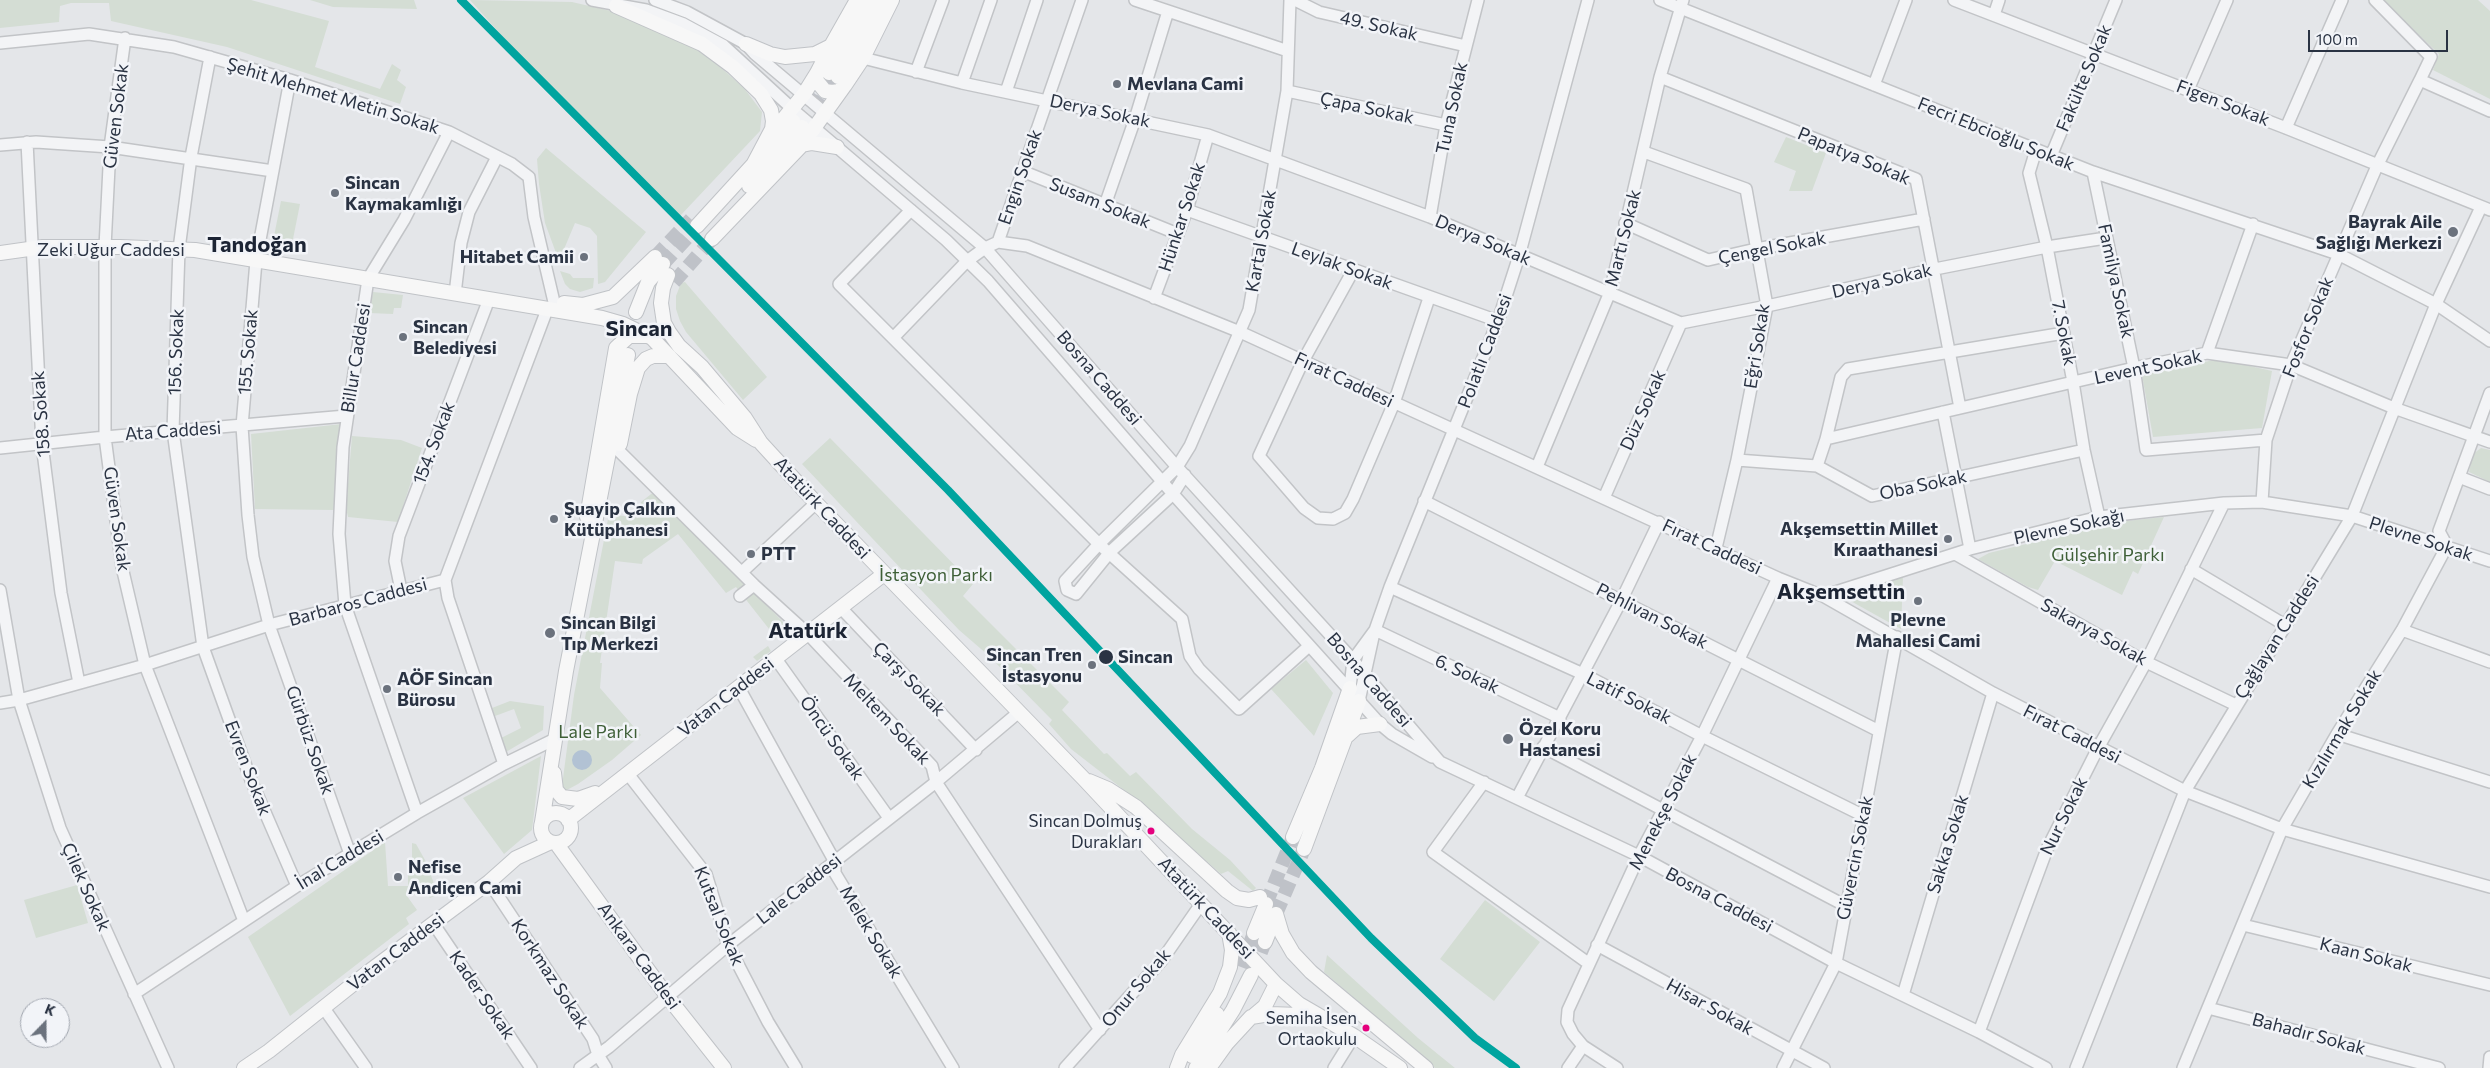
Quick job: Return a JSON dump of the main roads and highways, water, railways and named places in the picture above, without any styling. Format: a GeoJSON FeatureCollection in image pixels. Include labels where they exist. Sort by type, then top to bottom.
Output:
{"type":"FeatureCollection","features":[{"type":"Feature","properties":{"kind":"main road"},"geometry":{"type":"LineString","coordinates":[[767,139],[801,121],[825,113],[832,77],[831,46],[857,0]]}},
{"type":"Feature","properties":{"kind":"main road"},"geometry":{"type":"LineString","coordinates":[[832,77],[869,0]]}},
{"type":"Feature","properties":{"kind":"main road"},"geometry":{"type":"LineString","coordinates":[[832,77],[881,0]]}},
{"type":"Feature","properties":{"kind":"main road"},"geometry":{"type":"LineString","coordinates":[[802,145],[801,121],[804,94],[863,58],[892,0]]}},
{"type":"Feature","properties":{"kind":"main road"},"geometry":{"type":"LineString","coordinates":[[616,6],[684,34],[702,44],[733,68],[761,94],[771,110],[773,121],[767,139],[753,165]]}},
{"type":"Feature","properties":{"kind":"main road"},"geometry":{"type":"LineString","coordinates":[[746,44],[770,54],[785,57],[814,54],[831,46]]}},
{"type":"Feature","properties":{"kind":"main road"},"geometry":{"type":"LineString","coordinates":[[702,229],[717,194],[740,179],[801,121]]}},
{"type":"Feature","properties":{"kind":"main road"},"geometry":{"type":"LineString","coordinates":[[702,229],[801,121]]}},
{"type":"Feature","properties":{"kind":"main road"},"geometry":{"type":"LineString","coordinates":[[702,229],[802,145],[812,143],[837,147]]}},
{"type":"Feature","properties":{"kind":"main road","name":"Zeki Uğur Caddesi"},"geometry":{"type":"LineString","coordinates":[[0,252],[105,247],[179,249],[489,299]]}},
{"type":"Feature","properties":{"kind":"main road"},"geometry":{"type":"LineString","coordinates":[[521,303],[554,302],[584,304],[613,297],[665,269]]}},
{"type":"Feature","properties":{"kind":"main road"},"geometry":{"type":"LineString","coordinates":[[636,312],[648,282],[665,269]]}},
{"type":"Feature","properties":{"kind":"main road"},"geometry":{"type":"LineString","coordinates":[[665,269],[661,304],[664,323],[679,346],[702,367],[745,418],[761,443]]}},
{"type":"Feature","properties":{"kind":"main road"},"geometry":{"type":"LineString","coordinates":[[489,299],[521,303],[623,324],[652,338],[737,428],[761,443]]}},
{"type":"Feature","properties":{"kind":"main road"},"geometry":{"type":"LineString","coordinates":[[489,299],[501,306],[579,321],[612,331],[618,336],[622,351]]}},
{"type":"Feature","properties":{"kind":"main road"},"geometry":{"type":"LineString","coordinates":[[516,858],[542,825],[552,814],[561,814],[568,820],[571,828],[568,837],[553,842],[544,837],[542,825],[555,739],[591,544],[587,518],[622,351],[629,336],[641,335],[652,338]]}},
{"type":"Feature","properties":{"kind":"main road"},"geometry":{"type":"LineString","coordinates":[[591,544],[606,522],[630,394],[638,368],[646,358],[669,356]]}},
{"type":"Feature","properties":{"kind":"main road","name":"Atatürk Caddesi"},"geometry":{"type":"LineString","coordinates":[[761,443],[884,574],[1084,779],[1276,984],[1299,1004],[1354,1036],[1400,1068]]}},
{"type":"Feature","properties":{"kind":"main road","name":"Vatan Caddesi"},"geometry":{"type":"LineString","coordinates":[[568,820],[605,789],[628,774],[884,574]]}},
{"type":"Feature","properties":{"kind":"main road"},"geometry":{"type":"LineString","coordinates":[[1293,838],[1322,768],[1350,688]]}},
{"type":"Feature","properties":{"kind":"main road"},"geometry":{"type":"LineString","coordinates":[[1304,849],[1359,701]]}},
{"type":"Feature","properties":{"kind":"main road"},"geometry":{"type":"LineString","coordinates":[[1347,736],[1357,727],[1380,724]]}},
{"type":"Feature","properties":{"kind":"main road"},"geometry":{"type":"LineString","coordinates":[[552,760],[556,790],[562,797],[578,799],[605,789]]}},
{"type":"Feature","properties":{"kind":"main road"},"geometry":{"type":"LineString","coordinates":[[1084,779],[1108,789],[1136,806],[1227,891],[1237,898],[1263,900],[1259,937],[1276,914],[1282,934],[1293,953],[1311,972],[1426,1068]]}},
{"type":"Feature","properties":{"kind":"main road","name":"Vatan Caddesi"},"geometry":{"type":"LineString","coordinates":[[244,1068],[269,1051],[323,1007],[489,882],[516,858],[553,842]]}},
{"type":"Feature","properties":{"kind":"main road","name":"Ankara Caddesi"},"geometry":{"type":"LineString","coordinates":[[553,842],[667,996],[724,1068]]}},
{"type":"Feature","properties":{"kind":"main road"},"geometry":{"type":"LineString","coordinates":[[1177,1068],[1182,1055],[1220,993],[1230,967],[1232,950],[1229,932]]}},
{"type":"Feature","properties":{"kind":"main road"},"geometry":{"type":"LineString","coordinates":[[1183,1068],[1246,971],[1233,1010],[1196,1068]]}},
{"type":"Feature","properties":{"kind":"main road"},"geometry":{"type":"LineString","coordinates":[[1209,1068],[1227,1043],[1251,1017],[1265,1006],[1276,984]]}},
{"type":"Feature","properties":{"kind":"main road"},"geometry":{"type":"LineString","coordinates":[[1251,1017],[1270,1014],[1299,1015],[1326,1021]]}},
{"type":"Feature","properties":{"kind":"water"},"geometry":{"type":"Polygon","coordinates":[[[582,750],[589,753],[592,760],[589,767],[582,770],[575,767],[572,760],[575,753],[582,750]]]}},
{"type":"Feature","properties":{"kind":"tunnel"},"geometry":{"type":"LineString","coordinates":[[793,121],[829,73]]}},
{"type":"Feature","properties":{"kind":"tunnel"},"geometry":{"type":"LineString","coordinates":[[802,127],[838,77]]}},
{"type":"Feature","properties":{"kind":"tunnel"},"geometry":{"type":"LineString","coordinates":[[655,257],[691,219]]}},
{"type":"Feature","properties":{"kind":"tunnel"},"geometry":{"type":"LineString","coordinates":[[663,264],[695,229]]}},
{"type":"Feature","properties":{"kind":"tunnel"},"geometry":{"type":"LineString","coordinates":[[674,282],[712,239]]}},
{"type":"Feature","properties":{"kind":"tunnel"},"geometry":{"type":"LineString","coordinates":[[1266,904],[1293,837]]}},
{"type":"Feature","properties":{"kind":"tunnel"},"geometry":{"type":"LineString","coordinates":[[1276,914],[1304,849]]}},
{"type":"Feature","properties":{"kind":"tunnel"},"geometry":{"type":"LineString","coordinates":[[1241,967],[1254,933]]}},
{"type":"Feature","properties":{"kind":"tunnel"},"geometry":{"type":"LineString","coordinates":[[1253,972],[1265,942]]}},
{"type":"Feature","properties":{"kind":"place","name":"Mevlana Cami"},"geometry":{"type":"Point","coordinates":[1117,84]}},
{"type":"Feature","properties":{"kind":"place","name":"Sincan Kaymakamlığı"},"geometry":{"type":"Point","coordinates":[335,193]}},
{"type":"Feature","properties":{"kind":"place","name":"Bayrak Aile Sağlığı Merkezi"},"geometry":{"type":"Point","coordinates":[2453,232]}},
{"type":"Feature","properties":{"kind":"place","name":"Hitabet Camii"},"geometry":{"type":"Point","coordinates":[584,257]}},
{"type":"Feature","properties":{"kind":"place","name":"Sincan Belediyesi"},"geometry":{"type":"Point","coordinates":[403,337]}},
{"type":"Feature","properties":{"kind":"place","name":"Şuayip Çalkın Kütüphanesi"},"geometry":{"type":"Point","coordinates":[554,519]}},
{"type":"Feature","properties":{"kind":"place","name":"Akşemsettin Millet Kıraathanesi"},"geometry":{"type":"Point","coordinates":[1948,539]}},
{"type":"Feature","properties":{"kind":"place","name":"PTT"},"geometry":{"type":"Point","coordinates":[751,554]}},
{"type":"Feature","properties":{"kind":"place","name":"Plevne Mahallesi Cami"},"geometry":{"type":"Point","coordinates":[1918,601]}},
{"type":"Feature","properties":{"kind":"place","name":"Sincan Bilgi Tıp Merkezi"},"geometry":{"type":"Point","coordinates":[550,633]}},
{"type":"Feature","properties":{"kind":"place","name":"Sincan"},"geometry":{"type":"Point","coordinates":[1106,657]}},
{"type":"Feature","properties":{"kind":"place","name":"Sincan Tren İstasyonu"},"geometry":{"type":"Point","coordinates":[1092,665]}},
{"type":"Feature","properties":{"kind":"place","name":"AÖF Sincan Bürosu"},"geometry":{"type":"Point","coordinates":[387,689]}},
{"type":"Feature","properties":{"kind":"place","name":"Özel Koru Hastanesi"},"geometry":{"type":"Point","coordinates":[1508,739]}},
{"type":"Feature","properties":{"kind":"place","name":"Sincan Dolmuş Durakları"},"geometry":{"type":"Point","coordinates":[1151,831]}},
{"type":"Feature","properties":{"kind":"place","name":"Nefise Andiçen Cami"},"geometry":{"type":"Point","coordinates":[398,877]}},
{"type":"Feature","properties":{"kind":"place","name":"Semiha İsen Ortaokulu"},"geometry":{"type":"Point","coordinates":[1366,1028]}},
{"type":"Feature","properties":{"kind":"district","name":"Tandoğan"},"geometry":{"type":"Point","coordinates":[257,245]}},
{"type":"Feature","properties":{"kind":"district","name":"Sincan"},"geometry":{"type":"Point","coordinates":[639,329]}},
{"type":"Feature","properties":{"kind":"district","name":"Akşemsettin"},"geometry":{"type":"Point","coordinates":[1841,592]}},
{"type":"Feature","properties":{"kind":"district","name":"Atatürk"},"geometry":{"type":"Point","coordinates":[808,631]}},
{"type":"Feature","properties":{"kind":"park label","name":"Gülşehir Parkı"},"geometry":{"type":"Point","coordinates":[2108,555]}},
{"type":"Feature","properties":{"kind":"park label","name":"İstasyon Parkı"},"geometry":{"type":"Point","coordinates":[936,575]}},
{"type":"Feature","properties":{"kind":"park label","name":"Lale Parkı"},"geometry":{"type":"Point","coordinates":[598,732]}}]}
